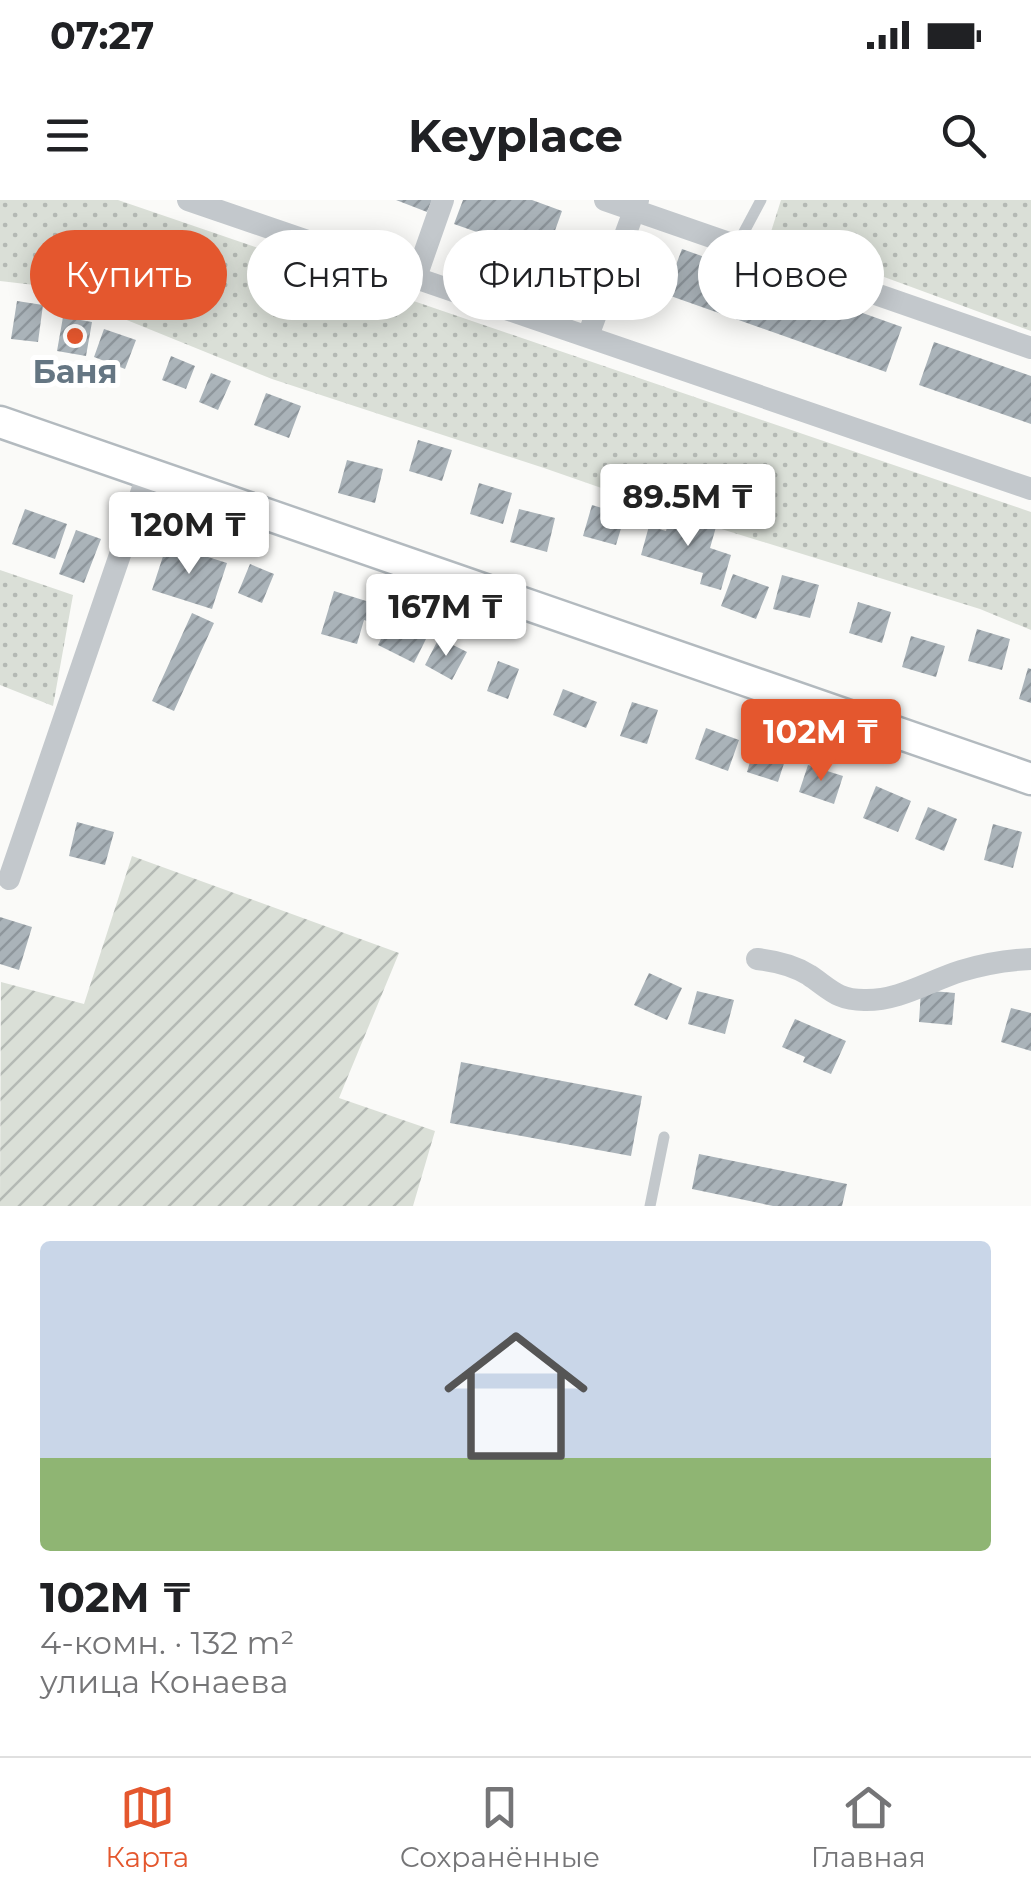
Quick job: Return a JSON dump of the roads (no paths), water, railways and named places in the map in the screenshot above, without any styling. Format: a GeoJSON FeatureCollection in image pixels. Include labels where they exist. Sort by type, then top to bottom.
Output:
{"type":"FeatureCollection","features":[{"type":"Feature","properties":{"kind":"main road"},"geometry":{"type":"LineString","coordinates":[[0,422],[1031,779]]}},
{"type":"Feature","properties":{"kind":"street"},"geometry":{"type":"LineString","coordinates":[[188,200],[277,230]]}},
{"type":"Feature","properties":{"kind":"street"},"geometry":{"type":"LineString","coordinates":[[423,257],[443,200]]}},
{"type":"Feature","properties":{"kind":"street"},"geometry":{"type":"LineString","coordinates":[[605,200],[636,205],[698,230]]}},
{"type":"Feature","properties":{"kind":"street"},"geometry":{"type":"LineString","coordinates":[[588,336],[636,205]]}},
{"type":"Feature","properties":{"kind":"street"},"geometry":{"type":"LineString","coordinates":[[423,279],[1031,489]]}},
{"type":"Feature","properties":{"kind":"street"},"geometry":{"type":"LineString","coordinates":[[884,297],[1031,348]]}},
{"type":"Feature","properties":{"kind":"street"},"geometry":{"type":"LineString","coordinates":[[9,879],[148,473]]}},
{"type":"Feature","properties":{"kind":"street"},"geometry":{"type":"LineString","coordinates":[[757,959],[779,961],[806,973],[837,996],[888,1000],[964,970],[1031,959]]}},
{"type":"Feature","properties":{"kind":"lane"},"geometry":{"type":"LineString","coordinates":[[745,230],[760,200]]}},
{"type":"Feature","properties":{"kind":"lane"},"geometry":{"type":"LineString","coordinates":[[650,1206],[664,1137]]}},
{"type":"Feature","properties":{"kind":"place","name":"Баня"},"geometry":{"type":"Point","coordinates":[75,336]}}]}
